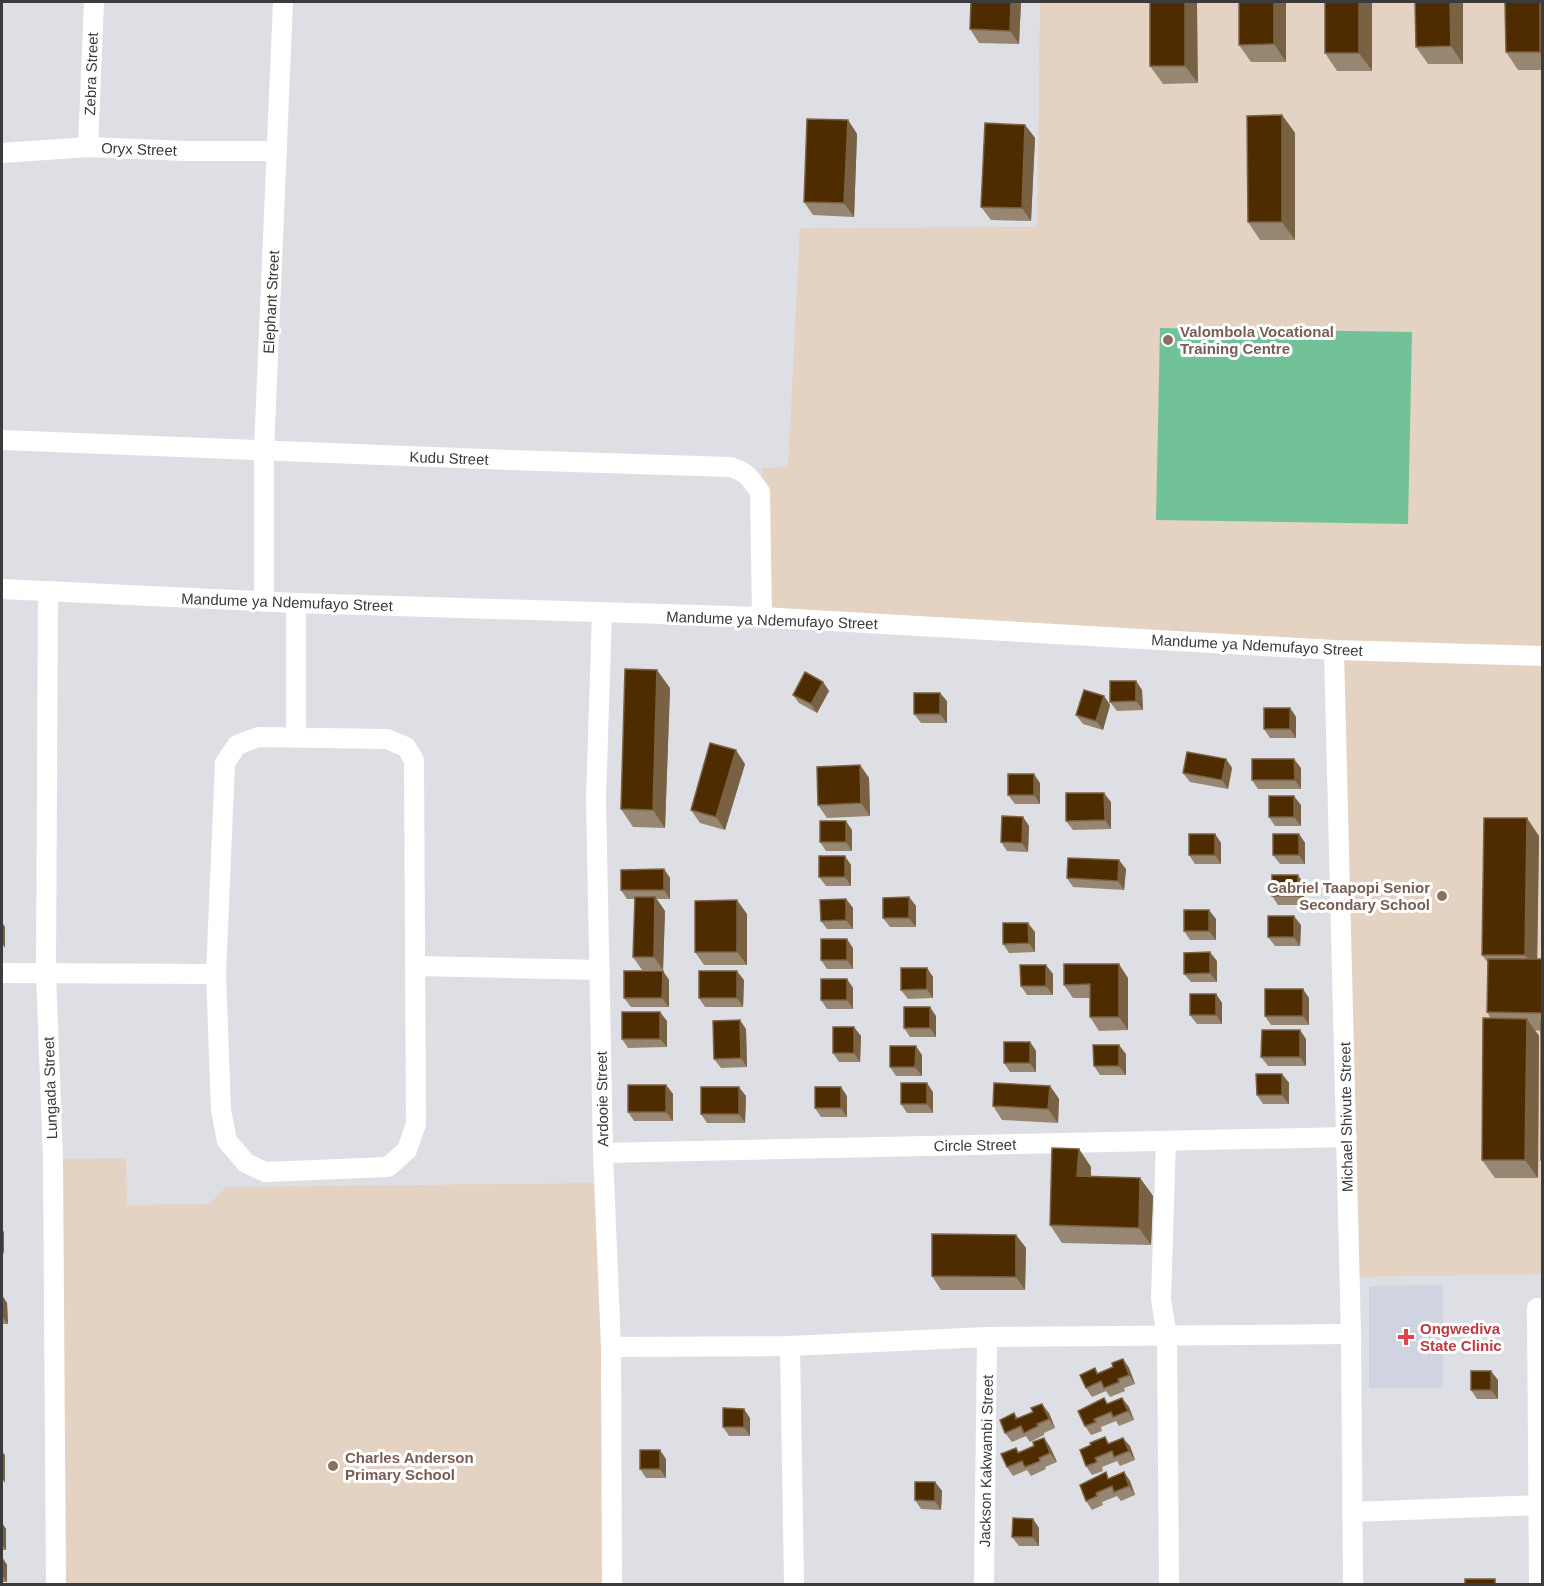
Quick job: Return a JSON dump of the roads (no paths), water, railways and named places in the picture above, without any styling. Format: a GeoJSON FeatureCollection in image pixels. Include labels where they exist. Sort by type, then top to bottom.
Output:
{"type":"FeatureCollection","features":[{"type":"Feature","properties":{"kind":"street","name":"Zebra Street"},"geometry":{"type":"LineString","coordinates":[[88,147],[94,2]]}},
{"type":"Feature","properties":{"kind":"street","name":"Elephant Street"},"geometry":{"type":"LineString","coordinates":[[264,602],[264,450],[278,151],[282,2]]}},
{"type":"Feature","properties":{"kind":"street","name":"Oryx Street"},"geometry":{"type":"LineString","coordinates":[[2,153],[88,147],[185,151],[278,151]]}},
{"type":"Feature","properties":{"kind":"street","name":"Kudu Street"},"geometry":{"type":"LineString","coordinates":[[2,440],[730,467],[742,470],[760,492],[762,617]]}},
{"type":"Feature","properties":{"kind":"street","name":"Mandume ya Ndemufayo Street"},"geometry":{"type":"LineString","coordinates":[[2,589],[264,602],[602,614],[762,617],[1334,650],[1542,656]]}},
{"type":"Feature","properties":{"kind":"street","name":"Lungada Street"},"geometry":{"type":"LineString","coordinates":[[48,591],[46,972],[53,1159],[56,1584]]}},
{"type":"Feature","properties":{"kind":"street"},"geometry":{"type":"LineString","coordinates":[[296,603],[296,737]]}},
{"type":"Feature","properties":{"kind":"street","name":"Ardooie Street"},"geometry":{"type":"LineString","coordinates":[[602,614],[596,798],[603,1154],[611,1347],[612,1584]]}},
{"type":"Feature","properties":{"kind":"street","name":"Michael Shivute Street"},"geometry":{"type":"LineString","coordinates":[[1334,650],[1347,1137],[1353,1584]]}},
{"type":"Feature","properties":{"kind":"street"},"geometry":{"type":"LineString","coordinates":[[258,736],[296,737],[387,740],[406,747],[414,760],[417,966],[416,1124],[407,1150],[388,1167],[266,1172],[246,1163],[227,1141],[221,1110],[216,974],[225,763],[237,745],[258,736]]}},
{"type":"Feature","properties":{"kind":"street"},"geometry":{"type":"LineString","coordinates":[[417,966],[600,970]]}},
{"type":"Feature","properties":{"kind":"street"},"geometry":{"type":"LineString","coordinates":[[2,973],[216,974]]}},
{"type":"Feature","properties":{"kind":"street","name":"Circle Street"},"geometry":{"type":"LineString","coordinates":[[603,1154],[1347,1137]]}},
{"type":"Feature","properties":{"kind":"street"},"geometry":{"type":"LineString","coordinates":[[1166,1141],[1161,1299],[1167,1337],[1169,1584]]}},
{"type":"Feature","properties":{"kind":"street"},"geometry":{"type":"LineString","coordinates":[[1537,1308],[1539,1584]]}},
{"type":"Feature","properties":{"kind":"street"},"geometry":{"type":"LineString","coordinates":[[611,1347],[790,1346],[987,1337],[1350,1334]]}},
{"type":"Feature","properties":{"kind":"street","name":"Jackson Kakwambi Street"},"geometry":{"type":"LineString","coordinates":[[984,1584],[987,1337]]}},
{"type":"Feature","properties":{"kind":"street"},"geometry":{"type":"LineString","coordinates":[[790,1346],[794,1584]]}},
{"type":"Feature","properties":{"kind":"street"},"geometry":{"type":"LineString","coordinates":[[1352,1512],[1540,1505]]}},
{"type":"Feature","properties":{"kind":"place","name":"Valombola Vocational Training Centre"},"geometry":{"type":"Point","coordinates":[1168,340]}},
{"type":"Feature","properties":{"kind":"place","name":"Gabriel Taapopi Senior Secondary School"},"geometry":{"type":"Point","coordinates":[1442,896]}},
{"type":"Feature","properties":{"kind":"place","name":"Ongwediva State Clinic"},"geometry":{"type":"Point","coordinates":[1406,1337]}},
{"type":"Feature","properties":{"kind":"place","name":"Charles Anderson Primary School"},"geometry":{"type":"Point","coordinates":[333,1466]}}]}
